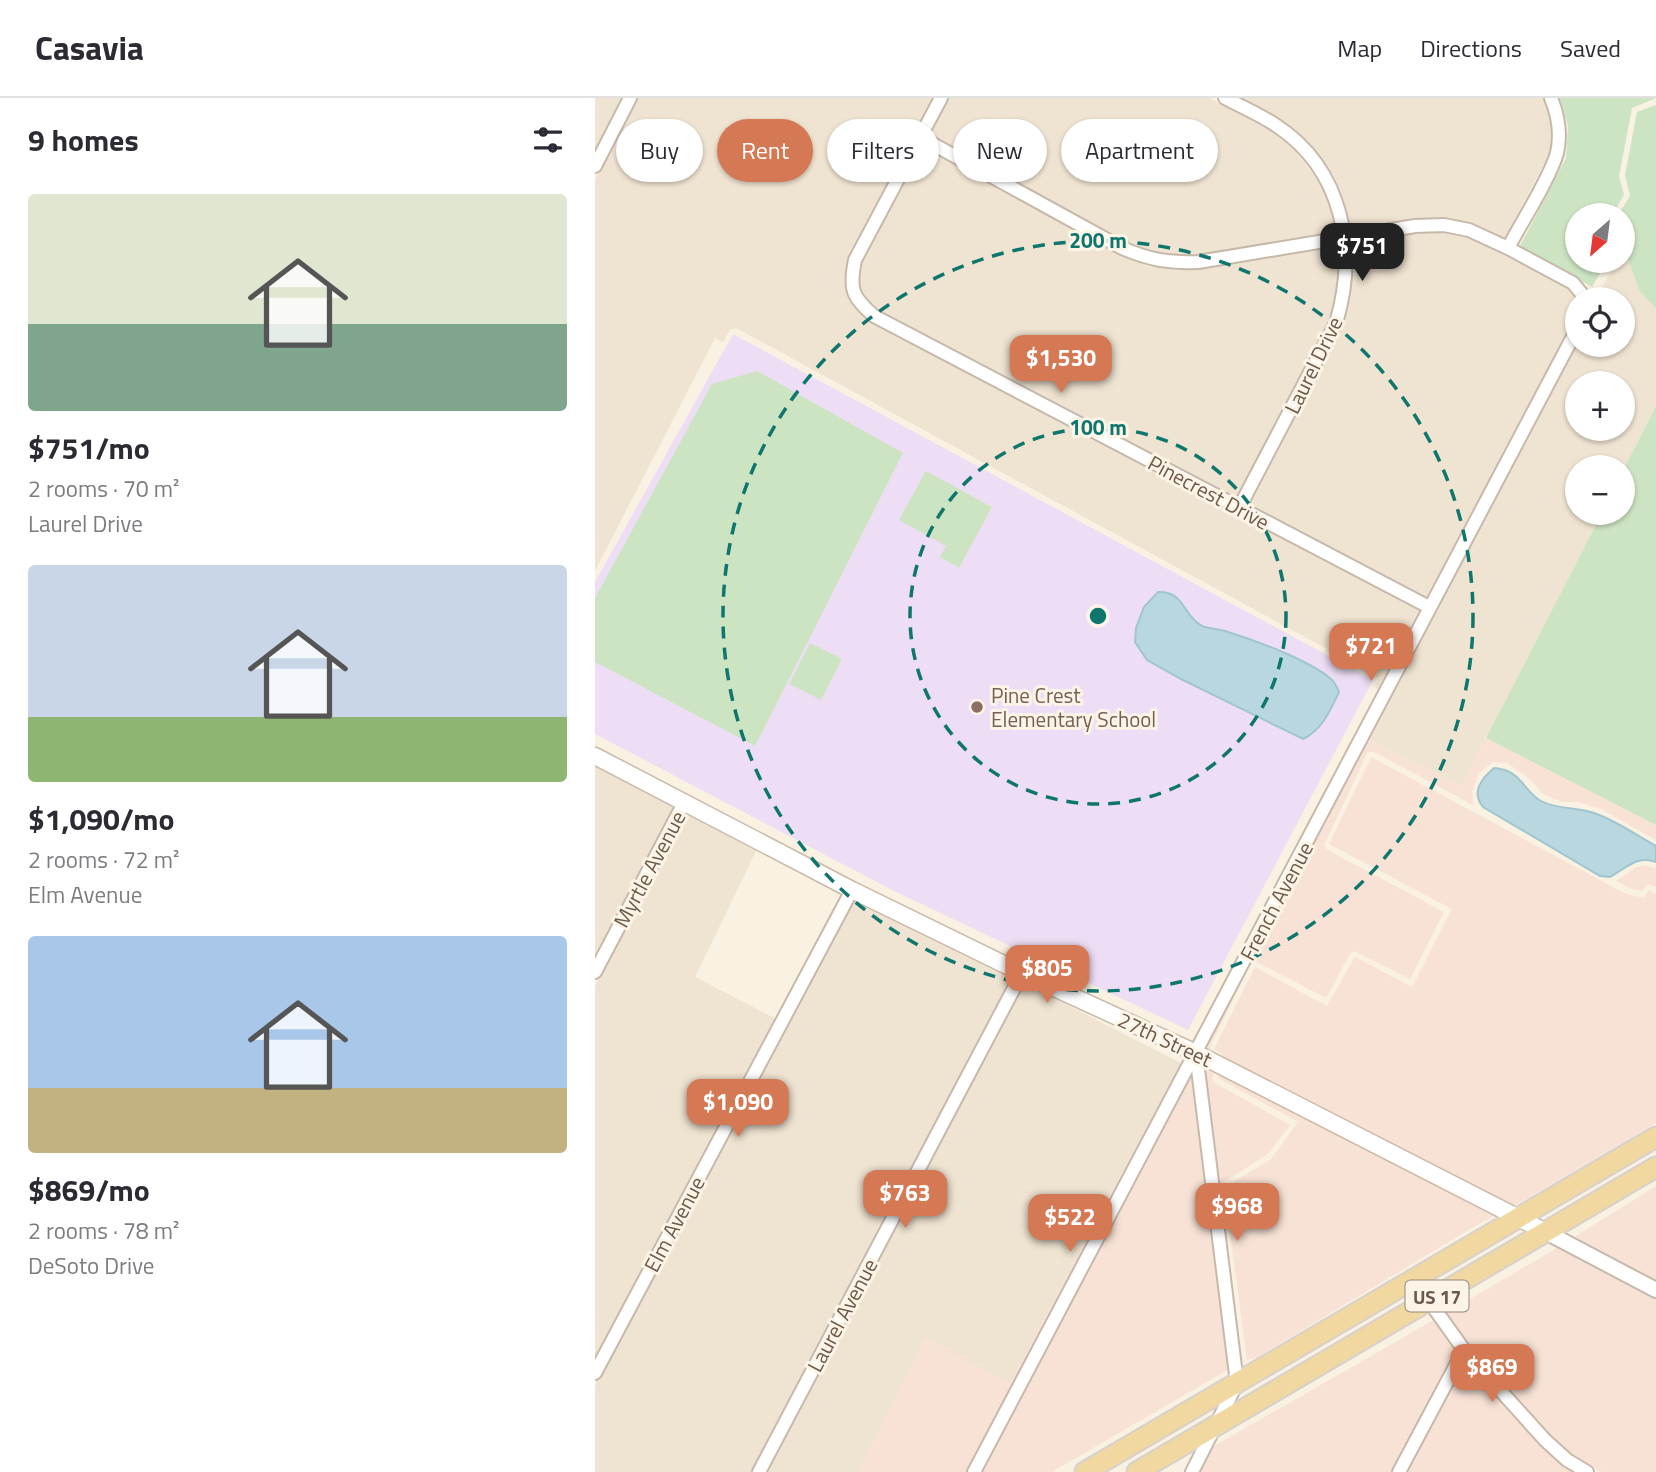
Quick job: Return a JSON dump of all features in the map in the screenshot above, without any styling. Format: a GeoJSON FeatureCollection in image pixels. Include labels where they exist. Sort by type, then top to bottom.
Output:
{"type":"FeatureCollection","features":[{"type":"Feature","properties":{"kind":"main road","name":"27th Street"},"geometry":{"type":"LineString","coordinates":[[595,756],[852,890],[1196,1053],[1546,1232]]}},
{"type":"Feature","properties":{"kind":"main road","name":"US 17"},"geometry":{"type":"LineString","coordinates":[[1085,1472],[1656,1137]]}},
{"type":"Feature","properties":{"kind":"main road","name":"US 17"},"geometry":{"type":"LineString","coordinates":[[1137,1472],[1656,1167]]}},
{"type":"Feature","properties":{"kind":"street"},"geometry":{"type":"LineString","coordinates":[[595,166],[630,98]]}},
{"type":"Feature","properties":{"kind":"street","name":"Pinecrest Drive"},"geometry":{"type":"LineString","coordinates":[[930,119],[941,98]]}},
{"type":"Feature","properties":{"kind":"street","name":"Laurel Drive"},"geometry":{"type":"LineString","coordinates":[[1225,98],[1277,126],[1316,162],[1338,203],[1347,264],[1344,298],[1336,323],[1239,508]]}},
{"type":"Feature","properties":{"kind":"street"},"geometry":{"type":"LineString","coordinates":[[1508,248],[1557,153],[1557,122],[1551,98]]}},
{"type":"Feature","properties":{"kind":"street"},"geometry":{"type":"LineString","coordinates":[[939,147],[1122,248],[1148,259],[1172,263],[1198,262],[1415,226],[1444,225],[1469,230],[1508,248],[1576,287]]}},
{"type":"Feature","properties":{"kind":"street","name":"Pinecrest Drive"},"geometry":{"type":"LineString","coordinates":[[896,182],[855,260],[851,278],[853,294],[862,306],[887,322],[1429,607]]}},
{"type":"Feature","properties":{"kind":"street","name":"French Avenue"},"geometry":{"type":"LineString","coordinates":[[974,1472],[1565,352]]}},
{"type":"Feature","properties":{"kind":"street","name":"Myrtle Avenue"},"geometry":{"type":"LineString","coordinates":[[595,972],[684,803]]}},
{"type":"Feature","properties":{"kind":"street","name":"Elm Avenue"},"geometry":{"type":"LineString","coordinates":[[595,1373],[852,890]]}},
{"type":"Feature","properties":{"kind":"street","name":"Laurel Avenue"},"geometry":{"type":"LineString","coordinates":[[759,1472],[1022,972]]}},
{"type":"Feature","properties":{"kind":"street"},"geometry":{"type":"LineString","coordinates":[[1192,1472],[1237,1383],[1196,1053]]}},
{"type":"Feature","properties":{"kind":"street"},"geometry":{"type":"LineString","coordinates":[[1546,1232],[1656,1290]]}},
{"type":"Feature","properties":{"kind":"street"},"geometry":{"type":"LineString","coordinates":[[1429,1301],[1464,1350],[1545,1440],[1567,1460],[1587,1472]]}},
{"type":"Feature","properties":{"kind":"street"},"geometry":{"type":"LineString","coordinates":[[1399,1472],[1464,1350]]}},
{"type":"Feature","properties":{"kind":"shaded area"},"geometry":{"type":"Polygon","coordinates":[[[595,98],[623,98],[595,152],[595,98]]]}},
{"type":"Feature","properties":{"kind":"shaded area"},"geometry":{"type":"Polygon","coordinates":[[[638,98],[934,98],[923,119],[827,119],[827,182],[889,182],[849,257],[844,280],[848,299],[857,311],[871,322],[1420,611],[1379,689],[1375,687],[1378,679],[1375,675],[736,328],[730,330],[723,342],[715,338],[595,571],[595,179],[616,139],[616,182],[703,182],[703,119],[627,119],[638,98]]]}},
{"type":"Feature","properties":{"kind":"shaded area"},"geometry":{"type":"Polygon","coordinates":[[[948,98],[1209,98],[1273,132],[1295,151],[1322,185],[1337,231],[1199,255],[1150,252],[1017,182],[1047,182],[1047,119],[953,119],[953,147],[939,139],[937,119],[948,98]]]}},
{"type":"Feature","properties":{"kind":"shaded area"},"geometry":{"type":"Polygon","coordinates":[[[1240,98],[1544,98],[1550,113],[1550,152],[1505,238],[1472,223],[1444,218],[1415,219],[1351,229],[1344,200],[1334,176],[1321,157],[1282,120],[1240,98]]]}},
{"type":"Feature","properties":{"kind":"shaded area"},"geometry":{"type":"Polygon","coordinates":[[[939,156],[953,164],[953,182],[988,182],[1145,266],[1172,270],[1199,269],[1339,245],[1337,297],[1330,320],[1237,498],[878,310],[860,290],[858,278],[861,263],[904,182],[939,182],[939,156]]]}},
{"type":"Feature","properties":{"kind":"shaded area"},"geometry":{"type":"Polygon","coordinates":[[[1415,233],[1443,233],[1466,237],[1565,287],[1565,337],[1426,598],[1249,504],[1342,325],[1350,297],[1352,243],[1415,233]]]}},
{"type":"Feature","properties":{"kind":"shaded area"},"geometry":{"type":"Polygon","coordinates":[[[1610,273],[1633,273],[1639,290],[1656,309],[1656,406],[1631,455],[1565,455],[1565,525],[1596,525],[1461,786],[1367,739],[1570,357],[1635,357],[1635,287],[1602,287],[1610,273]]]}},
{"type":"Feature","properties":{"kind":"shaded area","name":"Pine Crest Elementary School"},"geometry":{"type":"Polygon","coordinates":[[[733,334],[1373,680],[1188,1030],[894,891],[595,734],[595,582],[733,334]]]}},
{"type":"Feature","properties":{"kind":"shaded area"},"geometry":{"type":"Polygon","coordinates":[[[1486,738],[1656,825],[1656,840],[1601,809],[1579,802],[1561,802],[1543,794],[1530,779],[1507,763],[1493,762],[1479,773],[1472,792],[1473,805],[1374,752],[1368,752],[1324,845],[1326,849],[1444,912],[1410,979],[1354,951],[1326,998],[1255,961],[1250,965],[1208,1051],[1205,1049],[1367,739],[1461,786],[1486,738]]]}},
{"type":"Feature","properties":{"kind":"shaded area"},"geometry":{"type":"Polygon","coordinates":[[[1371,757],[1626,894],[1644,898],[1649,890],[1656,894],[1656,1123],[1475,1226],[1256,1358],[1247,1360],[1224,1188],[1271,1159],[1298,1122],[1218,1078],[1227,1058],[1214,1049],[1255,967],[1327,1006],[1355,957],[1412,987],[1452,909],[1329,844],[1371,757]]]}},
{"type":"Feature","properties":{"kind":"shaded area"},"geometry":{"type":"Polygon","coordinates":[[[595,765],[675,806],[595,958],[595,765]]]}},
{"type":"Feature","properties":{"kind":"shaded area"},"geometry":{"type":"Polygon","coordinates":[[[687,812],[757,849],[695,977],[776,1019],[595,1359],[595,986],[687,812]]]}},
{"type":"Feature","properties":{"kind":"shaded area"},"geometry":{"type":"Polygon","coordinates":[[[1637,867],[1656,869],[1656,887],[1648,884],[1642,891],[1616,881],[1637,867]]]}},
{"type":"Feature","properties":{"kind":"shaded area"},"geometry":{"type":"Polygon","coordinates":[[[854,899],[1012,977],[752,1472],[595,1472],[595,1386],[854,899]]]}},
{"type":"Feature","properties":{"kind":"shaded area"},"geometry":{"type":"Polygon","coordinates":[[[1024,983],[1181,1063],[1010,1383],[926,1338],[857,1472],[766,1472],[1024,983]]]}},
{"type":"Feature","properties":{"kind":"shaded area"},"geometry":{"type":"Polygon","coordinates":[[[1185,1056],[967,1472],[857,1472],[926,1338],[1010,1382],[1185,1056]]]}},
{"type":"Feature","properties":{"kind":"shaded area"},"geometry":{"type":"Polygon","coordinates":[[[1204,1065],[1215,1071],[1212,1079],[1215,1083],[1290,1125],[1268,1154],[1219,1185],[1204,1065]]]}},
{"type":"Feature","properties":{"kind":"shaded area"},"geometry":{"type":"Polygon","coordinates":[[[1192,1074],[1229,1369],[1052,1472],[981,1472],[1192,1074]]]}},
{"type":"Feature","properties":{"kind":"shaded area"},"geometry":{"type":"Polygon","coordinates":[[[1656,1186],[1656,1281],[1573,1238],[1656,1186]]]}},
{"type":"Feature","properties":{"kind":"shaded area"},"geometry":{"type":"Polygon","coordinates":[[[1559,1247],[1656,1298],[1656,1472],[1601,1472],[1571,1454],[1550,1435],[1469,1344],[1446,1313],[1559,1247]]]}},
{"type":"Feature","properties":{"kind":"shaded area"},"geometry":{"type":"Polygon","coordinates":[[[1434,1320],[1456,1351],[1392,1472],[1200,1472],[1214,1446],[1434,1320]]]}},
{"type":"Feature","properties":{"kind":"shaded area"},"geometry":{"type":"Polygon","coordinates":[[[1465,1362],[1541,1446],[1573,1472],[1407,1472],[1465,1362]]]}},
{"type":"Feature","properties":{"kind":"green space"},"geometry":{"type":"Polygon","coordinates":[[[1560,98],[1656,98],[1632,108],[1619,176],[1624,195],[1619,203],[1565,203],[1565,272],[1520,246],[1566,158],[1568,126],[1560,98]]]}},
{"type":"Feature","properties":{"kind":"green space"},"geometry":{"type":"Polygon","coordinates":[[[1656,105],[1656,309],[1639,290],[1633,273],[1635,203],[1626,203],[1630,196],[1625,175],[1637,112],[1656,105]]]}},
{"type":"Feature","properties":{"kind":"green space"},"geometry":{"type":"Polygon","coordinates":[[[1567,273],[1600,273],[1592,287],[1567,273]]]}},
{"type":"Feature","properties":{"kind":"green space"},"geometry":{"type":"Polygon","coordinates":[[[757,371],[903,453],[755,746],[595,662],[595,598],[712,384],[757,371]]]}},
{"type":"Feature","properties":{"kind":"green space"},"geometry":{"type":"Polygon","coordinates":[[[1656,406],[1656,825],[1486,738],[1596,525],[1635,525],[1635,455],[1631,455],[1656,406]]]}},
{"type":"Feature","properties":{"kind":"green space"},"geometry":{"type":"Polygon","coordinates":[[[926,471],[992,507],[959,568],[940,557],[946,546],[899,520],[926,471]]]}},
{"type":"Feature","properties":{"kind":"green space"},"geometry":{"type":"Polygon","coordinates":[[[810,643],[842,659],[821,700],[789,684],[810,643]]]}},
{"type":"Feature","properties":{"kind":"water"},"geometry":{"type":"Polygon","coordinates":[[[1158,592],[1179,599],[1190,616],[1202,626],[1253,640],[1310,665],[1331,679],[1339,692],[1320,725],[1303,739],[1147,660],[1135,642],[1136,628],[1144,607],[1158,592]]]}},
{"type":"Feature","properties":{"kind":"water"},"geometry":{"type":"Polygon","coordinates":[[[1494,768],[1511,773],[1541,801],[1594,813],[1625,828],[1656,846],[1656,862],[1637,861],[1610,877],[1600,876],[1483,807],[1478,796],[1479,786],[1494,768]]]}},
{"type":"Feature","properties":{"kind":"place","name":"Pine Crest Elementary School"},"geometry":{"type":"Point","coordinates":[977,707]}}]}
